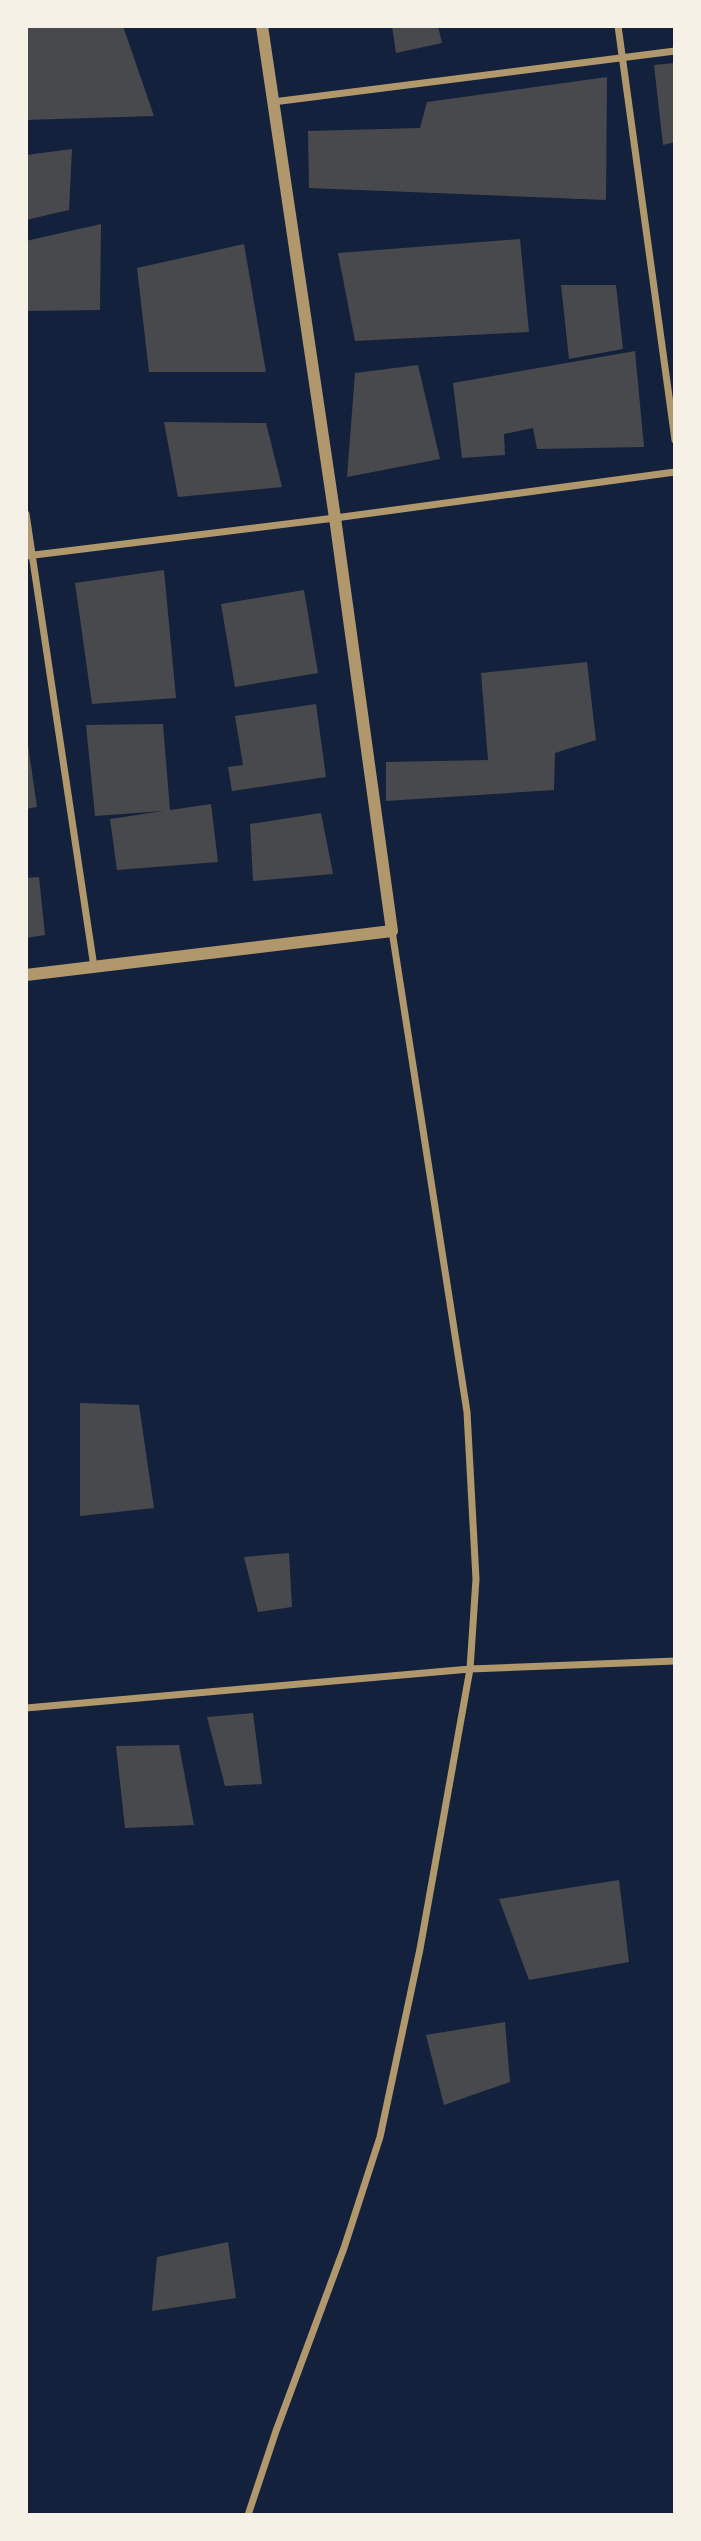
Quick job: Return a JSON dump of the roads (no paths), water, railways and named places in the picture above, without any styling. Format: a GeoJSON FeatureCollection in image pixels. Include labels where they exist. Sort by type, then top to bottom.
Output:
{"type":"FeatureCollection","features":[{"type":"Feature","properties":{"kind":"street"},"geometry":{"type":"LineString","coordinates":[[248,2515],[344,2248],[380,2137],[420,1949],[470,1669],[477,1579],[467,1412],[392,930],[335,518],[262,26]]}},
{"type":"Feature","properties":{"kind":"street"},"geometry":{"type":"LineString","coordinates":[[618,26],[675,440]]}},
{"type":"Feature","properties":{"kind":"street"},"geometry":{"type":"LineString","coordinates":[[272,102],[675,51]]}},
{"type":"Feature","properties":{"kind":"street"},"geometry":{"type":"LineString","coordinates":[[29,556],[675,472]]}},
{"type":"Feature","properties":{"kind":"street"},"geometry":{"type":"LineString","coordinates":[[26,514],[29,556],[94,967]]}},
{"type":"Feature","properties":{"kind":"street"},"geometry":{"type":"LineString","coordinates":[[26,975],[392,930]]}},
{"type":"Feature","properties":{"kind":"street"},"geometry":{"type":"LineString","coordinates":[[26,1707],[470,1669],[675,1661]]}}]}
